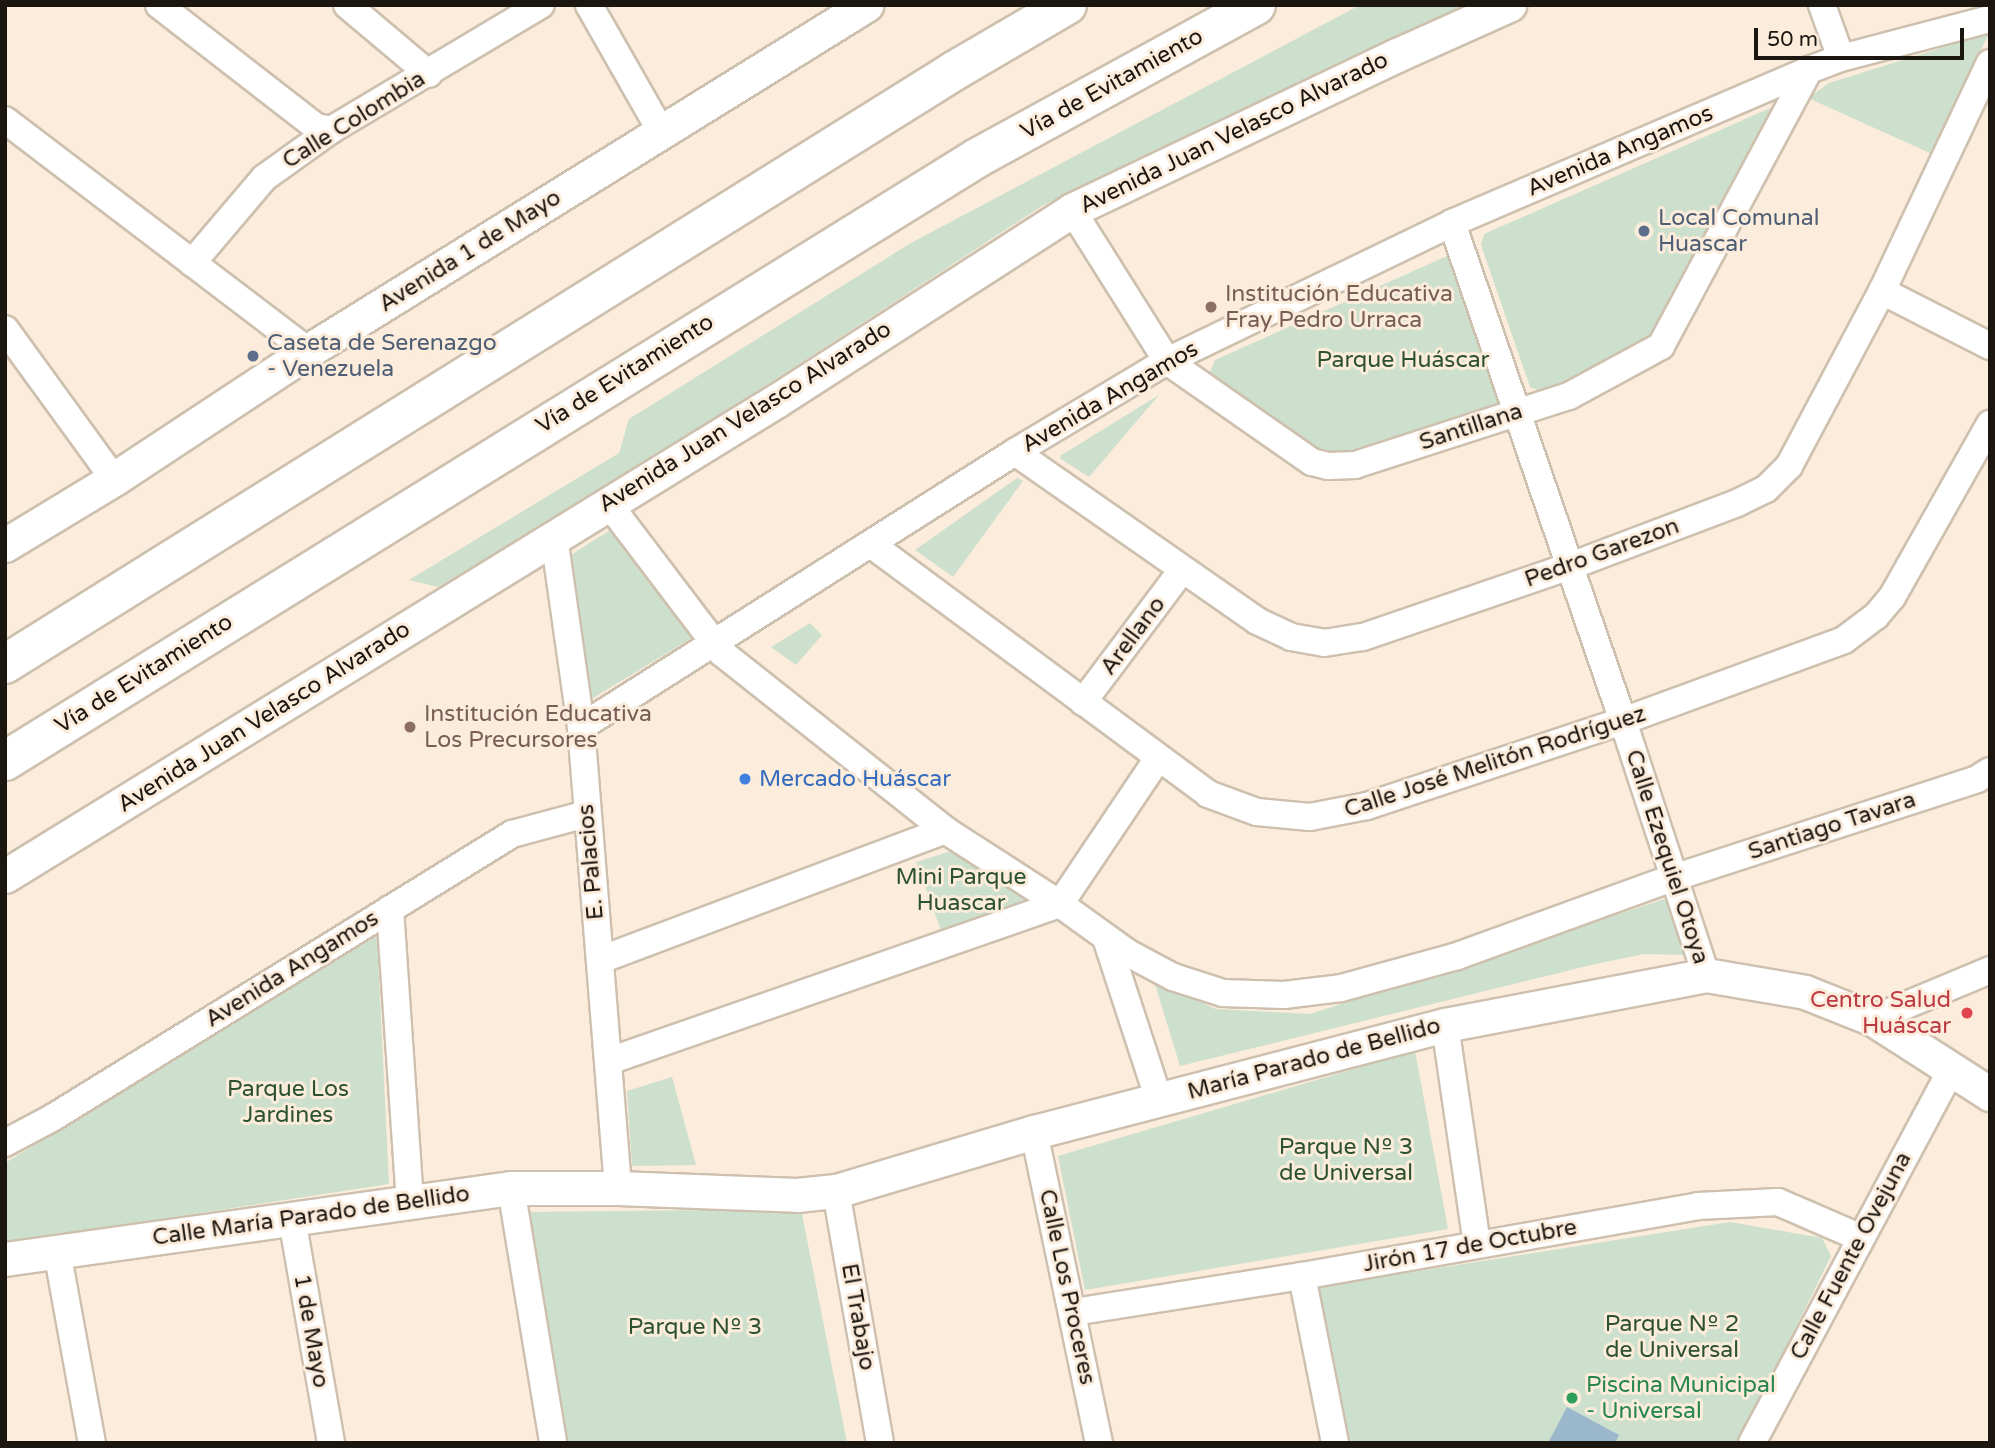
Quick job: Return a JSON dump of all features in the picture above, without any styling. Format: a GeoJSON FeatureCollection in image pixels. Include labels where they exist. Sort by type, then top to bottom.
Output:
{"type":"FeatureCollection","features":[{"type":"Feature","properties":{"kind":"highway"},"geometry":{"type":"LineString","coordinates":[[5,664],[954,71],[1068,5]]}},
{"type":"Feature","properties":{"kind":"highway","name":"Vía de Evitamiento"},"geometry":{"type":"LineString","coordinates":[[5,761],[977,158],[1256,5]]}},
{"type":"Feature","properties":{"kind":"street"},"geometry":{"type":"LineString","coordinates":[[347,5],[429,74]]}},
{"type":"Feature","properties":{"kind":"street","name":"Calle Colombia"},"geometry":{"type":"LineString","coordinates":[[192,262],[264,178],[331,130],[541,5]]}},
{"type":"Feature","properties":{"kind":"street"},"geometry":{"type":"LineString","coordinates":[[589,5],[662,133]]}},
{"type":"Feature","properties":{"kind":"street","name":"Avenida 1 de Mayo"},"geometry":{"type":"LineString","coordinates":[[5,545],[114,479],[308,351],[866,5]]}},
{"type":"Feature","properties":{"kind":"street","name":"Avenida Juan Velasco Alvarado"},"geometry":{"type":"LineString","coordinates":[[5,876],[776,401],[1072,210],[1397,55],[1510,5]]}},
{"type":"Feature","properties":{"kind":"street"},"geometry":{"type":"LineString","coordinates":[[1822,5],[1841,58]]}},
{"type":"Feature","properties":{"kind":"street"},"geometry":{"type":"LineString","coordinates":[[171,9],[317,127],[331,130]]}},
{"type":"Feature","properties":{"kind":"street","name":"Avenida Angamos"},"geometry":{"type":"LineString","coordinates":[[580,727],[872,545],[1015,452],[1167,361],[1452,223],[1810,70],[1841,58],[1990,19]]}},
{"type":"Feature","properties":{"kind":"street","name":"Pedro Garezon"},"geometry":{"type":"LineString","coordinates":[[1015,452],[1257,621],[1291,637],[1324,643],[1363,637],[1568,567],[1737,503],[1766,489],[1789,466],[1882,291],[1990,63]]}},
{"type":"Feature","properties":{"kind":"street","name":"Santillana"},"geometry":{"type":"LineString","coordinates":[[1072,210],[1167,361],[1298,454],[1328,466],[1355,465],[1569,396],[1661,346],[1810,70]]}},
{"type":"Feature","properties":{"kind":"street"},"geometry":{"type":"LineString","coordinates":[[5,120],[308,351]]}},
{"type":"Feature","properties":{"kind":"street","name":"Calle Ezequiel Otoya"},"geometry":{"type":"LineString","coordinates":[[1452,223],[1623,721],[1706,975]]}},
{"type":"Feature","properties":{"kind":"street"},"geometry":{"type":"LineString","coordinates":[[1882,291],[1990,346]]}},
{"type":"Feature","properties":{"kind":"street"},"geometry":{"type":"LineString","coordinates":[[7,332],[114,479]]}},
{"type":"Feature","properties":{"kind":"street","name":"Calle José Melitón Rodríguez"},"geometry":{"type":"LineString","coordinates":[[872,545],[1208,793],[1232,805],[1283,816],[1310,817],[1367,806],[1623,721],[1825,648],[1861,629],[1892,597],[1984,452],[1990,424]]}},
{"type":"Feature","properties":{"kind":"street","name":"Santiago Tavara"},"geometry":{"type":"LineString","coordinates":[[608,503],[722,653],[945,830],[1060,904],[1106,938],[1173,977],[1198,986],[1253,996],[1341,988],[1457,956],[1673,878],[1977,779],[1990,771]]}},
{"type":"Feature","properties":{"kind":"street","name":"E. Palacios"},"geometry":{"type":"LineString","coordinates":[[554,537],[580,727],[618,1188]]}},
{"type":"Feature","properties":{"kind":"street","name":"Arellano"},"geometry":{"type":"LineString","coordinates":[[1083,702],[1182,570]]}},
{"type":"Feature","properties":{"kind":"street"},"geometry":{"type":"LineString","coordinates":[[609,1062],[1060,904],[1158,758]]}},
{"type":"Feature","properties":{"kind":"street","name":"Avenida Angamos"},"geometry":{"type":"LineString","coordinates":[[5,1143],[52,1118],[512,834],[586,814]]}},
{"type":"Feature","properties":{"kind":"street"},"geometry":{"type":"LineString","coordinates":[[600,960],[945,830]]}},
{"type":"Feature","properties":{"kind":"street"},"geometry":{"type":"LineString","coordinates":[[390,909],[410,1202]]}},
{"type":"Feature","properties":{"kind":"street"},"geometry":{"type":"LineString","coordinates":[[1106,938],[1159,1100]]}},
{"type":"Feature","properties":{"kind":"street"},"geometry":{"type":"LineString","coordinates":[[1873,1019],[1990,970]]}},
{"type":"Feature","properties":{"kind":"street","name":"María Parado de Bellido"},"geometry":{"type":"LineString","coordinates":[[618,1188],[797,1195],[836,1191],[1034,1132],[1445,1025],[1706,975],[1805,992],[1873,1019],[1990,1094]]}},
{"type":"Feature","properties":{"kind":"street"},"geometry":{"type":"LineString","coordinates":[[1445,1025],[1477,1244]]}},
{"type":"Feature","properties":{"kind":"street","name":"Calle Fuente Ovejuna"},"geometry":{"type":"LineString","coordinates":[[1752,1443],[1951,1070]]}},
{"type":"Feature","properties":{"kind":"street","name":"Calle Los Proceres"},"geometry":{"type":"LineString","coordinates":[[1034,1132],[1074,1312],[1099,1443]]}},
{"type":"Feature","properties":{"kind":"street"},"geometry":{"type":"LineString","coordinates":[[511,1188],[553,1443]]}},
{"type":"Feature","properties":{"kind":"street","name":"Calle María Parado de Bellido"},"geometry":{"type":"LineString","coordinates":[[5,1259],[511,1188],[618,1188]]}},
{"type":"Feature","properties":{"kind":"street","name":"El Trabajo"},"geometry":{"type":"LineString","coordinates":[[836,1191],[880,1443]]}},
{"type":"Feature","properties":{"kind":"street","name":"Jirón 17 de Octubre"},"geometry":{"type":"LineString","coordinates":[[1074,1312],[1302,1276],[1698,1206],[1778,1202],[1861,1238]]}},
{"type":"Feature","properties":{"kind":"street","name":"1 de Mayo"},"geometry":{"type":"LineString","coordinates":[[292,1219],[331,1443]]}},
{"type":"Feature","properties":{"kind":"street"},"geometry":{"type":"LineString","coordinates":[[57,1251],[92,1443]]}},
{"type":"Feature","properties":{"kind":"street"},"geometry":{"type":"LineString","coordinates":[[1302,1276],[1335,1443]]}},
{"type":"Feature","properties":{"kind":"green space"},"geometry":{"type":"Polygon","coordinates":[[[1360,5],[1474,5],[1378,46],[1042,206],[636,470],[438,587],[409,580],[619,453],[629,419],[911,243],[1360,5]]]}},
{"type":"Feature","properties":{"kind":"green space"},"geometry":{"type":"Polygon","coordinates":[[[1989,33],[1932,154],[1808,98],[1829,83],[1989,33]]]}},
{"type":"Feature","properties":{"kind":"green space"},"geometry":{"type":"Polygon","coordinates":[[[1768,109],[1775,112],[1660,334],[1577,383],[1543,392],[1530,387],[1481,245],[1484,234],[1768,109]]]}},
{"type":"Feature","properties":{"kind":"green space","name":"Parque Huáscar"},"geometry":{"type":"Polygon","coordinates":[[[1447,256],[1502,407],[1352,456],[1330,455],[1312,449],[1287,433],[1210,372],[1215,360],[1447,256]]]}},
{"type":"Feature","properties":{"kind":"green space"},"geometry":{"type":"Polygon","coordinates":[[[1159,395],[1089,477],[1061,459],[1060,456],[1159,395]]]}},
{"type":"Feature","properties":{"kind":"green space"},"geometry":{"type":"Polygon","coordinates":[[[1017,478],[1023,481],[953,577],[915,550],[1017,478]]]}},
{"type":"Feature","properties":{"kind":"green space"},"geometry":{"type":"Polygon","coordinates":[[[615,527],[695,636],[593,698],[587,693],[576,597],[566,558],[615,527]]]}},
{"type":"Feature","properties":{"kind":"green space"},"geometry":{"type":"Polygon","coordinates":[[[810,623],[822,635],[796,665],[771,647],[810,623]]]}},
{"type":"Feature","properties":{"kind":"green space","name":"Mini Parque Huascar"},"geometry":{"type":"Polygon","coordinates":[[[961,848],[1026,901],[942,933],[916,862],[961,848]]]}},
{"type":"Feature","properties":{"kind":"green space"},"geometry":{"type":"Polygon","coordinates":[[[1665,899],[1684,955],[1644,954],[1591,965],[1180,1066],[1154,981],[1216,1009],[1310,1014],[1665,899]]]}},
{"type":"Feature","properties":{"kind":"green space","name":"Parque Los Jardines"},"geometry":{"type":"Polygon","coordinates":[[[377,936],[389,1184],[5,1243],[5,1163],[377,936]]]}},
{"type":"Feature","properties":{"kind":"green space","name":"Parque Nº 3 de Universal"},"geometry":{"type":"Polygon","coordinates":[[[1415,1051],[1448,1229],[1085,1290],[1058,1156],[1415,1051]]]}},
{"type":"Feature","properties":{"kind":"green space"},"geometry":{"type":"Polygon","coordinates":[[[672,1077],[696,1165],[632,1166],[627,1091],[672,1077]]]}},
{"type":"Feature","properties":{"kind":"green space","name":"Parque Nº 3"},"geometry":{"type":"Polygon","coordinates":[[[801,1209],[847,1443],[565,1443],[524,1212],[801,1209]]]}},
{"type":"Feature","properties":{"kind":"green space","name":"Parque Nº 2 de Universal"},"geometry":{"type":"Polygon","coordinates":[[[1730,1222],[1822,1238],[1831,1256],[1739,1443],[1341,1443],[1311,1288],[1730,1222]]]}},
{"type":"Feature","properties":{"kind":"water"},"geometry":{"type":"Polygon","coordinates":[[[1567,1407],[1619,1435],[1615,1443],[1548,1443],[1567,1407]]]}},
{"type":"Feature","properties":{"kind":"place","name":"Local Comunal Huascar"},"geometry":{"type":"Point","coordinates":[1644,231]}},
{"type":"Feature","properties":{"kind":"place","name":"Institución Educativa Fray Pedro Urraca"},"geometry":{"type":"Point","coordinates":[1211,307]}},
{"type":"Feature","properties":{"kind":"place","name":"Caseta de Serenazgo - Venezuela"},"geometry":{"type":"Point","coordinates":[253,356]}},
{"type":"Feature","properties":{"kind":"place","name":"Institución Educativa Los Precursores"},"geometry":{"type":"Point","coordinates":[410,727]}},
{"type":"Feature","properties":{"kind":"place","name":"Mercado Huáscar"},"geometry":{"type":"Point","coordinates":[745,779]}},
{"type":"Feature","properties":{"kind":"place","name":"Centro Salud Huáscar"},"geometry":{"type":"Point","coordinates":[1967,1013]}},
{"type":"Feature","properties":{"kind":"place","name":"Piscina Municipal - Universal"},"geometry":{"type":"Point","coordinates":[1572,1398]}}]}
